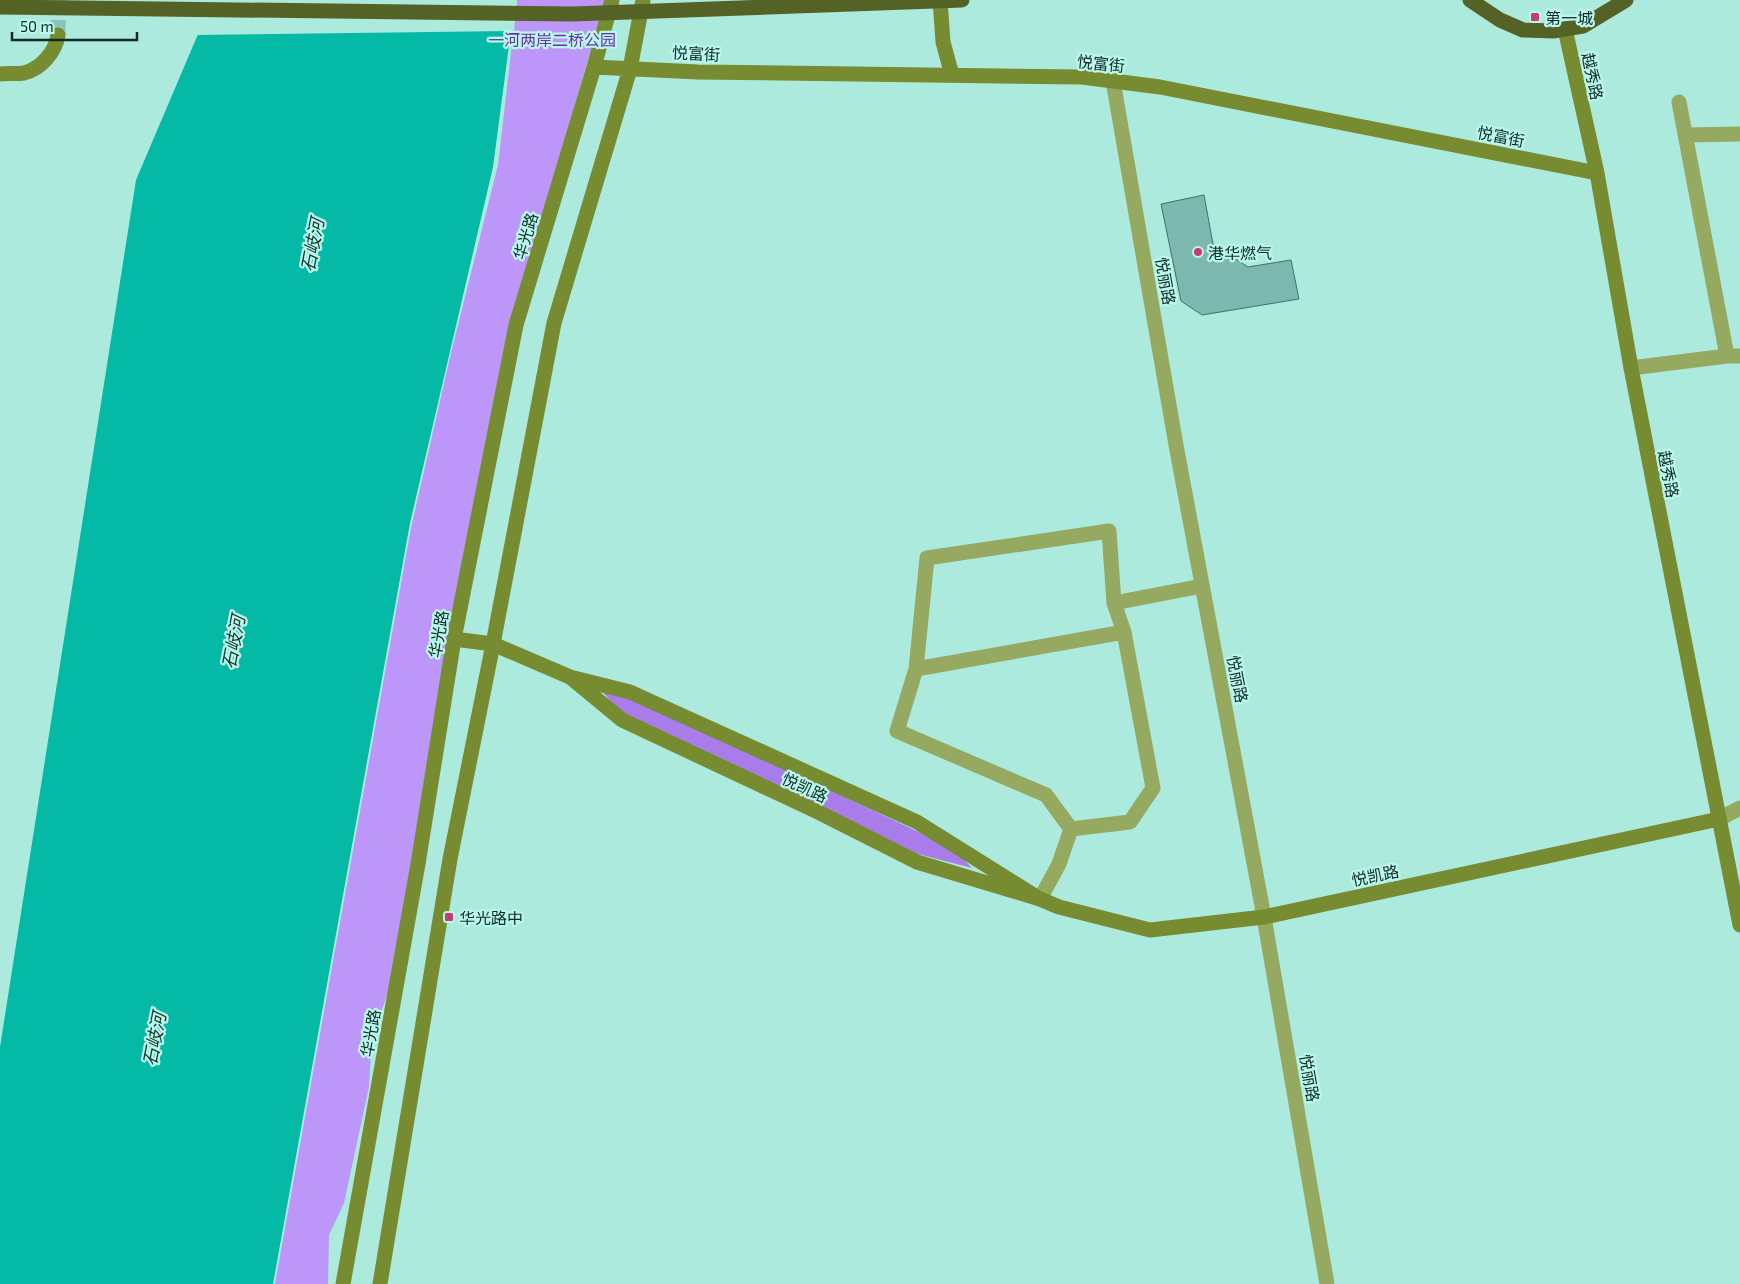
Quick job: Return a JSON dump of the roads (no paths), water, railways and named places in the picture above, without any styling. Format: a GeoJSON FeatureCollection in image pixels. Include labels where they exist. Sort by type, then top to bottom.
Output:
{"type":"FeatureCollection","features":[{"type":"Feature","properties":{"kind":"highway"},"geometry":{"type":"LineString","coordinates":[[0,7],[573,14],[962,0]]}},
{"type":"Feature","properties":{"kind":"highway"},"geometry":{"type":"LineString","coordinates":[[1470,0],[1500,20],[1522,30],[1553,31],[1583,26],[1626,0]]}},
{"type":"Feature","properties":{"kind":"main road","name":"华光路"},"geometry":{"type":"LineString","coordinates":[[343,1284],[418,864],[454,639],[516,326],[594,67],[612,0]]}},
{"type":"Feature","properties":{"kind":"main road"},"geometry":{"type":"LineString","coordinates":[[380,1284],[450,859],[554,324],[630,68],[643,0]]}},
{"type":"Feature","properties":{"kind":"main road"},"geometry":{"type":"LineString","coordinates":[[940,0],[943,42],[952,75]]}},
{"type":"Feature","properties":{"kind":"main road","name":"越秀路"},"geometry":{"type":"LineString","coordinates":[[1565,29],[1597,173],[1631,368],[1740,925]]}},
{"type":"Feature","properties":{"kind":"main road"},"geometry":{"type":"LineString","coordinates":[[0,74],[25,72],[36,66],[57,45],[58,36]]}},
{"type":"Feature","properties":{"kind":"main road","name":"悦富街"},"geometry":{"type":"LineString","coordinates":[[594,67],[698,72],[1082,77],[1160,87],[1597,173]]}},
{"type":"Feature","properties":{"kind":"main road","name":"悦凯路"},"geometry":{"type":"LineString","coordinates":[[454,639],[493,644],[570,677],[630,692],[917,822],[1040,899]]}},
{"type":"Feature","properties":{"kind":"main road","name":"悦凯路"},"geometry":{"type":"LineString","coordinates":[[570,677],[622,720],[818,812],[917,862],[1040,899],[1058,907],[1150,930],[1264,917],[1719,819]]}},
{"type":"Feature","properties":{"kind":"street","name":"悦丽路"},"geometry":{"type":"LineString","coordinates":[[1113,81],[1176,445],[1264,917],[1327,1284]]}},
{"type":"Feature","properties":{"kind":"street"},"geometry":{"type":"LineString","coordinates":[[1631,368],[1734,356],[1679,102]]}},
{"type":"Feature","properties":{"kind":"street"},"geometry":{"type":"LineString","coordinates":[[1686,135],[1740,134]]}},
{"type":"Feature","properties":{"kind":"street"},"geometry":{"type":"LineString","coordinates":[[1109,530],[1114,603],[1124,632],[1153,788],[1130,822],[1071,829],[1046,795],[898,731],[916,669],[927,558],[1109,530]]}},
{"type":"Feature","properties":{"kind":"street"},"geometry":{"type":"LineString","coordinates":[[1114,603],[1202,586]]}},
{"type":"Feature","properties":{"kind":"street"},"geometry":{"type":"LineString","coordinates":[[916,669],[1124,632]]}},
{"type":"Feature","properties":{"kind":"street"},"geometry":{"type":"LineString","coordinates":[[1719,819],[1740,808]]}},
{"type":"Feature","properties":{"kind":"street"},"geometry":{"type":"LineString","coordinates":[[1040,899],[1059,864],[1071,829]]}},
{"type":"Feature","properties":{"kind":"water","name":"石岐河"},"geometry":{"type":"Polygon","coordinates":[[[515,0],[493,167],[410,523],[273,1284],[0,1284],[0,1047],[136,180],[207,13],[515,0]]]}},
{"type":"Feature","properties":{"kind":"tunnel"},"geometry":{"type":"LineString","coordinates":[[58,35],[59,0]]}},
{"type":"Feature","properties":{"kind":"place","name":"第一城"},"geometry":{"type":"Point","coordinates":[1535,17]}},
{"type":"Feature","properties":{"kind":"place","name":"港华燃气"},"geometry":{"type":"Point","coordinates":[1198,252]}},
{"type":"Feature","properties":{"kind":"place","name":"华光路中"},"geometry":{"type":"Point","coordinates":[449,917]}},
{"type":"Feature","properties":{"kind":"park label","name":"一河两岸二桥公园"},"geometry":{"type":"Point","coordinates":[552,39]}}]}
